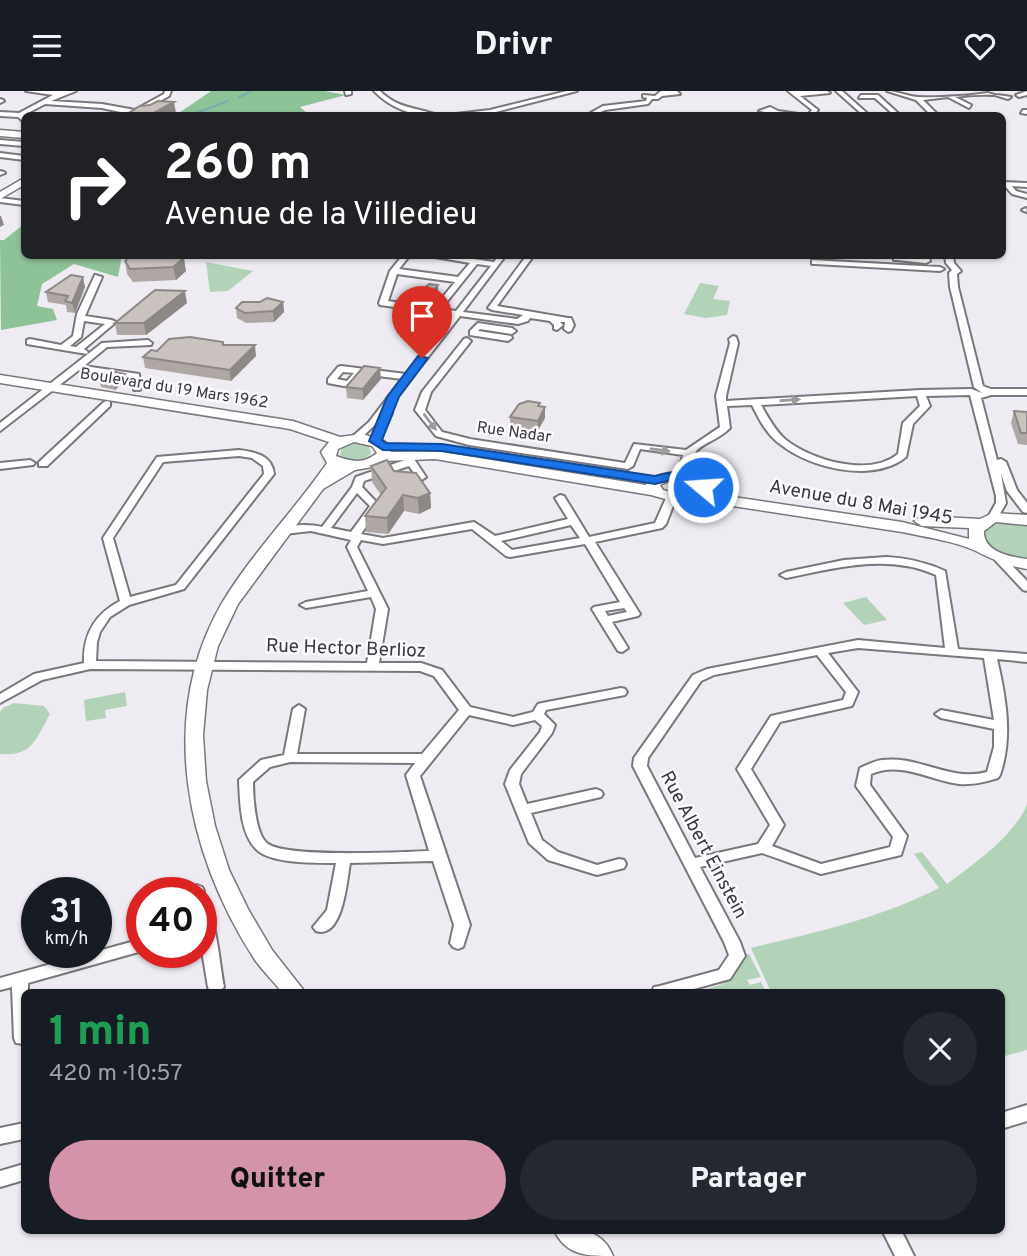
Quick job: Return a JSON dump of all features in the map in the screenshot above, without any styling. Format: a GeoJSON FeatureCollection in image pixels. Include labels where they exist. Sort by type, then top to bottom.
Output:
{"type":"FeatureCollection","features":[{"type":"Feature","properties":{"kind":"street"},"geometry":{"type":"LineString","coordinates":[[29,91],[59,95]]}},
{"type":"Feature","properties":{"kind":"street"},"geometry":{"type":"LineString","coordinates":[[31,112],[59,95],[73,91]]}},
{"type":"Feature","properties":{"kind":"street"},"geometry":{"type":"LineString","coordinates":[[109,91],[123,93]]}},
{"type":"Feature","properties":{"kind":"street"},"geometry":{"type":"LineString","coordinates":[[137,112],[167,95],[168,91]]}},
{"type":"Feature","properties":{"kind":"street"},"geometry":{"type":"LineString","coordinates":[[377,91],[383,99],[413,112]]}},
{"type":"Feature","properties":{"kind":"street"},"geometry":{"type":"LineString","coordinates":[[490,112],[575,91]]}},
{"type":"Feature","properties":{"kind":"street"},"geometry":{"type":"LineString","coordinates":[[596,112],[604,108],[648,102],[650,95],[662,92],[677,94],[674,91]]}},
{"type":"Feature","properties":{"kind":"street"},"geometry":{"type":"LineString","coordinates":[[839,91],[863,112]]}},
{"type":"Feature","properties":{"kind":"street"},"geometry":{"type":"LineString","coordinates":[[890,91],[918,99],[988,91],[1002,97]]}},
{"type":"Feature","properties":{"kind":"street"},"geometry":{"type":"LineString","coordinates":[[934,91],[970,106]]}},
{"type":"Feature","properties":{"kind":"street"},"geometry":{"type":"LineString","coordinates":[[793,93],[827,93]]}},
{"type":"Feature","properties":{"kind":"street"},"geometry":{"type":"LineString","coordinates":[[793,93],[815,110],[813,112]]}},
{"type":"Feature","properties":{"kind":"street"},"geometry":{"type":"LineString","coordinates":[[861,97],[879,96],[894,112]]}},
{"type":"Feature","properties":{"kind":"street"},"geometry":{"type":"LineString","coordinates":[[918,99],[930,112]]}},
{"type":"Feature","properties":{"kind":"street"},"geometry":{"type":"LineString","coordinates":[[45,102],[102,106],[125,112]]}},
{"type":"Feature","properties":{"kind":"street"},"geometry":{"type":"LineString","coordinates":[[476,112],[502,109]]}},
{"type":"Feature","properties":{"kind":"street"},"geometry":{"type":"LineString","coordinates":[[0,114],[21,118]]}},
{"type":"Feature","properties":{"kind":"street"},"geometry":{"type":"LineString","coordinates":[[0,137],[21,140]]}},
{"type":"Feature","properties":{"kind":"street"},"geometry":{"type":"LineString","coordinates":[[0,155],[21,158]]}},
{"type":"Feature","properties":{"kind":"street"},"geometry":{"type":"LineString","coordinates":[[0,190],[21,178]]}},
{"type":"Feature","properties":{"kind":"street"},"geometry":{"type":"LineString","coordinates":[[0,198],[21,183]]}},
{"type":"Feature","properties":{"kind":"street"},"geometry":{"type":"LineString","coordinates":[[1006,184],[1027,185]]}},
{"type":"Feature","properties":{"kind":"street"},"geometry":{"type":"LineString","coordinates":[[1006,185],[1014,193]]}},
{"type":"Feature","properties":{"kind":"street"},"geometry":{"type":"LineString","coordinates":[[1006,194],[1027,196]]}},
{"type":"Feature","properties":{"kind":"street"},"geometry":{"type":"LineString","coordinates":[[0,198],[21,204]]}},
{"type":"Feature","properties":{"kind":"street"},"geometry":{"type":"LineString","coordinates":[[404,259],[394,271],[383,303],[457,313],[513,330]]}},
{"type":"Feature","properties":{"kind":"street"},"geometry":{"type":"LineString","coordinates":[[454,259],[495,264]]}},
{"type":"Feature","properties":{"kind":"street"},"geometry":{"type":"LineString","coordinates":[[294,989],[253,939],[208,843],[194,785],[192,734],[204,665],[229,606],[255,566],[316,490],[334,450],[368,430],[499,259]]}},
{"type":"Feature","properties":{"kind":"street"},"geometry":{"type":"LineString","coordinates":[[528,259],[492,308],[568,320],[568,329]]}},
{"type":"Feature","properties":{"kind":"street"},"geometry":{"type":"LineString","coordinates":[[815,262],[926,261],[925,259]]}},
{"type":"Feature","properties":{"kind":"street"},"geometry":{"type":"LineString","coordinates":[[946,259],[947,270],[1004,475],[1012,491],[1027,510]]}},
{"type":"Feature","properties":{"kind":"street"},"geometry":{"type":"LineString","coordinates":[[897,260],[947,270]]}},
{"type":"Feature","properties":{"kind":"street"},"geometry":{"type":"LineString","coordinates":[[436,310],[475,262]]}},
{"type":"Feature","properties":{"kind":"street"},"geometry":{"type":"LineString","coordinates":[[394,271],[460,280]]}},
{"type":"Feature","properties":{"kind":"street"},"geometry":{"type":"LineString","coordinates":[[63,348],[77,337],[80,318],[98,277]]}},
{"type":"Feature","properties":{"kind":"street"},"geometry":{"type":"LineString","coordinates":[[467,340],[505,345],[513,330],[527,315]]}},
{"type":"Feature","properties":{"kind":"street"},"geometry":{"type":"LineString","coordinates":[[549,317],[557,321],[557,327]]}},
{"type":"Feature","properties":{"kind":"street"},"geometry":{"type":"LineString","coordinates":[[78,350],[112,322],[80,318]]}},
{"type":"Feature","properties":{"kind":"street"},"geometry":{"type":"LineString","coordinates":[[467,340],[478,326],[513,330]]}},
{"type":"Feature","properties":{"kind":"street"},"geometry":{"type":"LineString","coordinates":[[687,480],[687,453],[725,428],[721,396],[733,339]]}},
{"type":"Feature","properties":{"kind":"street","name":"Rue Nadar"},"geometry":{"type":"LineString","coordinates":[[467,340],[427,393],[421,410],[439,433],[469,442],[628,466],[637,446],[687,453]]}},
{"type":"Feature","properties":{"kind":"street"},"geometry":{"type":"LineString","coordinates":[[30,342],[91,353]]}},
{"type":"Feature","properties":{"kind":"street"},"geometry":{"type":"LineString","coordinates":[[0,428],[91,353],[110,343],[148,343]]}},
{"type":"Feature","properties":{"kind":"street"},"geometry":{"type":"LineString","coordinates":[[76,367],[136,376],[137,388]]}},
{"type":"Feature","properties":{"kind":"street"},"geometry":{"type":"LineString","coordinates":[[360,371],[407,377]]}},
{"type":"Feature","properties":{"kind":"street","name":"Boulevard du 19 Mars 1962"},"geometry":{"type":"LineString","coordinates":[[0,379],[107,404],[275,430],[334,450]]}},
{"type":"Feature","properties":{"kind":"street","name":"Boulevard du 19 Mars 1962"},"geometry":{"type":"LineString","coordinates":[[0,387],[293,425],[315,435],[334,450]]}},
{"type":"Feature","properties":{"kind":"street"},"geometry":{"type":"LineString","coordinates":[[980,392],[1002,496],[1001,503],[975,535],[984,549]]}},
{"type":"Feature","properties":{"kind":"street"},"geometry":{"type":"LineString","coordinates":[[722,404],[920,393],[1027,392]]}},
{"type":"Feature","properties":{"kind":"street"},"geometry":{"type":"LineString","coordinates":[[755,403],[769,428],[783,442],[800,453],[824,462],[870,469],[887,466],[902,455],[908,423],[925,406],[920,393]]}},
{"type":"Feature","properties":{"kind":"street"},"geometry":{"type":"LineString","coordinates":[[316,490],[351,466],[366,465],[380,448],[393,397]]}},
{"type":"Feature","properties":{"kind":"street"},"geometry":{"type":"LineString","coordinates":[[43,464],[107,404]]}},
{"type":"Feature","properties":{"kind":"street"},"geometry":{"type":"LineString","coordinates":[[0,415],[20,412]]}},
{"type":"Feature","properties":{"kind":"street"},"geometry":{"type":"LineString","coordinates":[[356,438],[380,448]]}},
{"type":"Feature","properties":{"kind":"street","name":"Avenue du 8 Mai 1945"},"geometry":{"type":"LineString","coordinates":[[380,448],[442,448],[659,482],[671,498],[687,480]]}},
{"type":"Feature","properties":{"kind":"street","name":"Avenue du 8 Mai 1945"},"geometry":{"type":"LineString","coordinates":[[380,448],[409,459],[462,459],[659,482],[687,480],[914,529],[984,549],[999,558],[1027,565]]}},
{"type":"Feature","properties":{"kind":"street"},"geometry":{"type":"LineString","coordinates":[[334,450],[351,466]]}},
{"type":"Feature","properties":{"kind":"street"},"geometry":{"type":"LineString","coordinates":[[90,665],[89,647],[95,626],[127,603],[180,587],[269,474],[268,465],[256,455],[239,453],[160,459],[108,538],[127,603]]}},
{"type":"Feature","properties":{"kind":"street"},"geometry":{"type":"LineString","coordinates":[[324,531],[360,479],[396,468],[409,459],[421,477],[414,482],[405,481],[396,468]]}},
{"type":"Feature","properties":{"kind":"street"},"geometry":{"type":"LineString","coordinates":[[0,466],[30,463]]}},
{"type":"Feature","properties":{"kind":"street","name":"Avenue du 8 Mai 1945"},"geometry":{"type":"LineString","coordinates":[[687,480],[718,490],[917,520],[1027,520]]}},
{"type":"Feature","properties":{"kind":"street"},"geometry":{"type":"LineString","coordinates":[[357,487],[375,506],[355,537],[352,547],[382,609],[372,667]]}},
{"type":"Feature","properties":{"kind":"street"},"geometry":{"type":"LineString","coordinates":[[284,531],[311,528],[383,541],[474,525],[510,554],[658,526],[671,498]]}},
{"type":"Feature","properties":{"kind":"street"},"geometry":{"type":"LineString","coordinates":[[560,499],[634,614],[605,620],[622,648]]}},
{"type":"Feature","properties":{"kind":"street"},"geometry":{"type":"LineString","coordinates":[[298,513],[311,528]]}},
{"type":"Feature","properties":{"kind":"street"},"geometry":{"type":"LineString","coordinates":[[493,540],[573,521]]}},
{"type":"Feature","properties":{"kind":"street"},"geometry":{"type":"LineString","coordinates":[[999,558],[1027,588]]}},
{"type":"Feature","properties":{"kind":"street"},"geometry":{"type":"LineString","coordinates":[[786,575],[879,559],[931,566],[942,573],[952,652]]}},
{"type":"Feature","properties":{"kind":"street"},"geometry":{"type":"LineString","coordinates":[[306,605],[375,593]]}},
{"type":"Feature","properties":{"kind":"street","name":"Rue Albert Einstein"},"geometry":{"type":"LineString","coordinates":[[671,989],[724,975],[737,956],[640,766],[641,758],[703,674],[858,644],[1027,658]]}},
{"type":"Feature","properties":{"kind":"street"},"geometry":{"type":"LineString","coordinates":[[763,848],[777,825],[744,769],[776,719],[848,703],[852,692],[820,651]]}},
{"type":"Feature","properties":{"kind":"street"},"geometry":{"type":"LineString","coordinates":[[692,864],[763,848],[821,869],[896,851],[900,837],[863,786],[866,771],[895,763],[965,782],[978,782],[993,775],[1001,726],[990,656]]}},
{"type":"Feature","properties":{"kind":"street","name":"Rue Hector Berlioz"},"geometry":{"type":"LineString","coordinates":[[0,699],[38,677],[90,665],[421,667],[438,673],[466,710]]}},
{"type":"Feature","properties":{"kind":"street"},"geometry":{"type":"LineString","coordinates":[[458,943],[462,925],[413,775],[466,710],[513,721],[537,715],[542,707],[621,692]]}},
{"type":"Feature","properties":{"kind":"street"},"geometry":{"type":"LineString","coordinates":[[290,758],[299,709]]}},
{"type":"Feature","properties":{"kind":"street"},"geometry":{"type":"LineString","coordinates":[[941,713],[1001,726]]}},
{"type":"Feature","properties":{"kind":"street"},"geometry":{"type":"LineString","coordinates":[[537,715],[549,725],[546,733],[515,773],[512,784],[536,843],[553,856],[597,870],[619,865]]}},
{"type":"Feature","properties":{"kind":"street"},"geometry":{"type":"LineString","coordinates":[[426,759],[290,758],[266,763],[246,780],[247,804],[260,846],[272,854],[344,857],[438,856]]}},
{"type":"Feature","properties":{"kind":"street"},"geometry":{"type":"LineString","coordinates":[[522,810],[596,794]]}},
{"type":"Feature","properties":{"kind":"street"},"geometry":{"type":"LineString","coordinates":[[321,927],[334,912],[344,857]]}},
{"type":"Feature","properties":{"kind":"street"},"geometry":{"type":"LineString","coordinates":[[0,984],[126,949]]}},
{"type":"Feature","properties":{"kind":"street"},"geometry":{"type":"LineString","coordinates":[[212,968],[216,987]]}},
{"type":"Feature","properties":{"kind":"street"},"geometry":{"type":"LineString","coordinates":[[20,979],[21,1008]]}},
{"type":"Feature","properties":{"kind":"street"},"geometry":{"type":"LineString","coordinates":[[1005,1120],[1027,1114]]}},
{"type":"Feature","properties":{"kind":"street"},"geometry":{"type":"LineString","coordinates":[[0,1136],[21,1132]]}},
{"type":"Feature","properties":{"kind":"street"},"geometry":{"type":"LineString","coordinates":[[0,1179],[21,1173]]}},
{"type":"Feature","properties":{"kind":"street"},"geometry":{"type":"LineString","coordinates":[[572,1234],[600,1256]]}},
{"type":"Feature","properties":{"kind":"street"},"geometry":{"type":"LineString","coordinates":[[893,1234],[905,1256]]}},
{"type":"Feature","properties":{"kind":"green space"},"geometry":{"type":"Polygon","coordinates":[[[211,91],[325,91],[346,95],[300,107],[306,112],[180,112],[211,91]]]}},
{"type":"Feature","properties":{"kind":"green space"},"geometry":{"type":"Polygon","coordinates":[[[21,226],[21,259],[121,259],[118,277],[74,264],[42,284],[37,306],[53,309],[57,320],[1,330],[0,240],[4,240],[21,226]]]}},
{"type":"Feature","properties":{"kind":"green space"},"geometry":{"type":"Polygon","coordinates":[[[206,262],[253,271],[228,291],[210,292],[206,262]]]}},
{"type":"Feature","properties":{"kind":"green space"},"geometry":{"type":"Polygon","coordinates":[[[700,283],[719,286],[713,299],[730,301],[727,315],[706,318],[684,314],[700,283]]]}},
{"type":"Feature","properties":{"kind":"green space"},"geometry":{"type":"Polygon","coordinates":[[[356,443],[369,446],[371,454],[355,460],[340,455],[342,447],[356,443]]]}},
{"type":"Feature","properties":{"kind":"green space"},"geometry":{"type":"Polygon","coordinates":[[[1004,522],[1027,525],[1027,559],[996,551],[984,539],[987,528],[1004,522]]]}},
{"type":"Feature","properties":{"kind":"green space"},"geometry":{"type":"Polygon","coordinates":[[[866,597],[887,620],[864,625],[843,603],[866,597]]]}},
{"type":"Feature","properties":{"kind":"green space"},"geometry":{"type":"Polygon","coordinates":[[[125,692],[127,706],[105,710],[106,718],[86,721],[84,700],[125,692]]]}},
{"type":"Feature","properties":{"kind":"green space"},"geometry":{"type":"Polygon","coordinates":[[[14,703],[44,706],[50,714],[32,744],[26,749],[19,753],[0,754],[0,712],[14,703]]]}},
{"type":"Feature","properties":{"kind":"green space"},"geometry":{"type":"Polygon","coordinates":[[[1027,805],[1027,1050],[1005,1056],[1005,989],[770,989],[751,948],[870,916],[939,888],[914,854],[922,852],[947,884],[1002,839],[1027,805]]]}},
{"type":"Feature","properties":{"kind":"green space"},"geometry":{"type":"Polygon","coordinates":[[[749,954],[761,977],[747,980],[750,985],[761,982],[764,989],[707,989],[732,978],[741,964],[742,955],[749,954]]]}},
{"type":"Feature","properties":{"kind":"building"},"geometry":{"type":"Polygon","coordinates":[[[158,101],[174,102],[156,112],[130,112],[140,106],[158,101]]]}},
{"type":"Feature","properties":{"kind":"building"},"geometry":{"type":"Polygon","coordinates":[[[183,259],[173,267],[130,269],[125,261],[183,259]]]}},
{"type":"Feature","properties":{"kind":"building"},"geometry":{"type":"Polygon","coordinates":[[[71,275],[83,277],[72,303],[65,301],[68,296],[46,292],[71,275]]]}},
{"type":"Feature","properties":{"kind":"building"},"geometry":{"type":"Polygon","coordinates":[[[429,284],[438,285],[432,293],[422,291],[429,284]]]}},
{"type":"Feature","properties":{"kind":"building"},"geometry":{"type":"Polygon","coordinates":[[[155,290],[185,291],[144,323],[115,323],[155,290]]]}},
{"type":"Feature","properties":{"kind":"building"},"geometry":{"type":"Polygon","coordinates":[[[267,298],[283,302],[273,311],[245,313],[236,308],[242,302],[260,302],[267,298]]]}},
{"type":"Feature","properties":{"kind":"building"},"geometry":{"type":"Polygon","coordinates":[[[190,337],[223,342],[223,345],[255,345],[230,370],[143,357],[151,350],[157,351],[169,339],[190,337]]]}},
{"type":"Feature","properties":{"kind":"building"},"geometry":{"type":"Polygon","coordinates":[[[364,366],[380,368],[363,389],[346,387],[364,366]]]}},
{"type":"Feature","properties":{"kind":"building"},"geometry":{"type":"Polygon","coordinates":[[[111,371],[125,374],[114,383],[99,381],[111,371]]]}},
{"type":"Feature","properties":{"kind":"building"},"geometry":{"type":"Polygon","coordinates":[[[528,401],[540,403],[538,406],[545,407],[538,421],[510,417],[519,404],[528,401]]]}},
{"type":"Feature","properties":{"kind":"building"},"geometry":{"type":"Polygon","coordinates":[[[1014,411],[1027,412],[1027,433],[1021,433],[1014,411]]]}},
{"type":"Feature","properties":{"kind":"building"},"geometry":{"type":"Polygon","coordinates":[[[387,460],[394,471],[416,473],[430,493],[418,498],[403,495],[387,518],[365,516],[386,488],[371,466],[387,460]]]}},
{"type":"Feature","properties":{"kind":"waterway"},"geometry":{"type":"LineString","coordinates":[[239,97],[252,91]]}},
{"type":"Feature","properties":{"kind":"waterway"},"geometry":{"type":"LineString","coordinates":[[199,112],[228,101]]}},
{"type":"Feature","properties":{"kind":"route"},"geometry":{"type":"LineString","coordinates":[[422,358],[393,397],[376,441],[383,447],[442,448],[655,480],[673,476],[703,487]]}}]}
